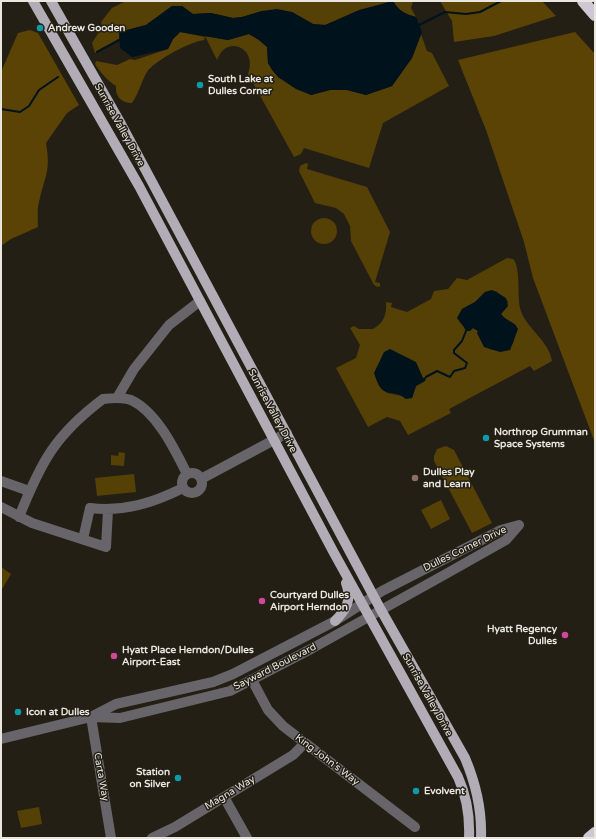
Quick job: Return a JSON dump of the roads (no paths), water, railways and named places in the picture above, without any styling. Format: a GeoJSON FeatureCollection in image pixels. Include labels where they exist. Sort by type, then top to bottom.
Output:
{"type":"FeatureCollection","features":[{"type":"Feature","properties":{"kind":"highway"},"geometry":{"type":"LineString","coordinates":[[583,1],[595,15]]}},
{"type":"Feature","properties":{"kind":"highway"},"geometry":{"type":"LineString","coordinates":[[589,838],[595,833]]}},
{"type":"Feature","properties":{"kind":"main road","name":"Sunrise Valley Drive"},"geometry":{"type":"LineString","coordinates":[[33,1],[102,119],[334,553],[458,777],[464,790],[469,816],[469,838]]}},
{"type":"Feature","properties":{"kind":"main road","name":"Sunrise Valley Drive"},"geometry":{"type":"LineString","coordinates":[[51,1],[120,124],[381,610],[469,767],[479,801],[481,838]]}},
{"type":"Feature","properties":{"kind":"main road"},"geometry":{"type":"LineString","coordinates":[[334,553],[350,595],[348,605],[335,621]]}},
{"type":"Feature","properties":{"kind":"street"},"geometry":{"type":"LineString","coordinates":[[117,398],[134,369],[169,325],[200,301]]}},
{"type":"Feature","properties":{"kind":"street"},"geometry":{"type":"LineString","coordinates":[[19,517],[29,492],[56,441],[103,399],[117,398],[130,400],[142,408],[154,420],[174,446],[187,474]]}},
{"type":"Feature","properties":{"kind":"street"},"geometry":{"type":"LineString","coordinates":[[201,479],[287,433]]}},
{"type":"Feature","properties":{"kind":"street"},"geometry":{"type":"LineString","coordinates":[[187,474],[196,474],[201,479],[202,485],[196,492],[190,493],[183,488],[182,482],[187,474]]}},
{"type":"Feature","properties":{"kind":"street"},"geometry":{"type":"LineString","coordinates":[[1,481],[29,492]]}},
{"type":"Feature","properties":{"kind":"street"},"geometry":{"type":"LineString","coordinates":[[83,539],[90,508],[108,510],[140,506],[183,488]]}},
{"type":"Feature","properties":{"kind":"street"},"geometry":{"type":"LineString","coordinates":[[1,507],[19,517],[106,547],[108,510]]}},
{"type":"Feature","properties":{"kind":"street","name":"Dulles Corner Drive"},"geometry":{"type":"LineString","coordinates":[[374,596],[501,530],[520,525],[506,540],[381,610]]}},
{"type":"Feature","properties":{"kind":"street","name":"Sayward Boulevard"},"geometry":{"type":"LineString","coordinates":[[1,739],[91,717],[116,704],[223,679],[335,621],[374,596]]}},
{"type":"Feature","properties":{"kind":"street","name":"Sayward Boulevard"},"geometry":{"type":"LineString","coordinates":[[91,717],[120,718],[220,694],[252,680],[381,610]]}},
{"type":"Feature","properties":{"kind":"street","name":"King John's Way"},"geometry":{"type":"LineString","coordinates":[[252,680],[268,710],[283,726],[415,827]]}},
{"type":"Feature","properties":{"kind":"street","name":"Carta Way"},"geometry":{"type":"LineString","coordinates":[[91,717],[112,838]]}},
{"type":"Feature","properties":{"kind":"street","name":"Magna Way"},"geometry":{"type":"LineString","coordinates":[[152,838],[175,827],[224,797],[293,754],[305,744]]}},
{"type":"Feature","properties":{"kind":"street"},"geometry":{"type":"LineString","coordinates":[[224,797],[247,838]]}},
{"type":"Feature","properties":{"kind":"water"},"geometry":{"type":"Polygon","coordinates":[[[393,1],[403,12],[416,17],[422,32],[412,58],[392,86],[366,95],[347,90],[330,90],[311,95],[296,89],[278,77],[272,70],[268,63],[267,47],[249,34],[228,40],[180,32],[173,39],[168,49],[132,57],[120,48],[119,32],[146,25],[172,6],[182,6],[193,14],[211,13],[233,18],[277,9],[292,12],[313,24],[325,25],[359,10],[393,1]]]}},
{"type":"Feature","properties":{"kind":"water"},"geometry":{"type":"Polygon","coordinates":[[[492,290],[506,298],[508,306],[501,314],[518,329],[510,350],[500,352],[484,347],[477,333],[478,331],[473,328],[470,331],[466,331],[457,318],[462,309],[475,302],[485,292],[492,290]]]}},
{"type":"Feature","properties":{"kind":"water"},"geometry":{"type":"Polygon","coordinates":[[[390,349],[416,362],[423,378],[426,377],[425,381],[416,386],[412,398],[406,399],[401,395],[384,391],[377,382],[374,373],[384,352],[390,349]]]}},
{"type":"Feature","properties":{"kind":"waterway"},"geometry":{"type":"LineString","coordinates":[[419,25],[445,12],[466,14],[480,12],[501,1]]}},
{"type":"Feature","properties":{"kind":"waterway"},"geometry":{"type":"LineString","coordinates":[[97,52],[119,40]]}},
{"type":"Feature","properties":{"kind":"waterway"},"geometry":{"type":"LineString","coordinates":[[1,109],[20,112],[29,106],[39,90],[58,77]]}},
{"type":"Feature","properties":{"kind":"waterway"},"geometry":{"type":"LineString","coordinates":[[426,377],[437,371],[450,377],[454,371],[465,368],[467,363],[454,353],[454,350],[462,341],[466,331]]}},
{"type":"Feature","properties":{"kind":"place","name":"Andrew Gooden"},"geometry":{"type":"Point","coordinates":[40,28]}},
{"type":"Feature","properties":{"kind":"place","name":"South Lake at Dulles Corner"},"geometry":{"type":"Point","coordinates":[200,85]}},
{"type":"Feature","properties":{"kind":"place","name":"Northrop Grumman Space Systems"},"geometry":{"type":"Point","coordinates":[486,438]}},
{"type":"Feature","properties":{"kind":"place","name":"Dulles Play and Learn"},"geometry":{"type":"Point","coordinates":[415,478]}},
{"type":"Feature","properties":{"kind":"place","name":"Courtyard Dulles Airport Herndon"},"geometry":{"type":"Point","coordinates":[262,601]}},
{"type":"Feature","properties":{"kind":"place","name":"Hyatt Regency Dulles"},"geometry":{"type":"Point","coordinates":[565,635]}},
{"type":"Feature","properties":{"kind":"place","name":"Hyatt Place Herndon/Dulles Airport-East"},"geometry":{"type":"Point","coordinates":[114,656]}},
{"type":"Feature","properties":{"kind":"place","name":"Icon at Dulles"},"geometry":{"type":"Point","coordinates":[18,712]}},
{"type":"Feature","properties":{"kind":"place","name":"Station on Silver"},"geometry":{"type":"Point","coordinates":[178,778]}},
{"type":"Feature","properties":{"kind":"place","name":"Evolvent"},"geometry":{"type":"Point","coordinates":[416,791]}}]}
